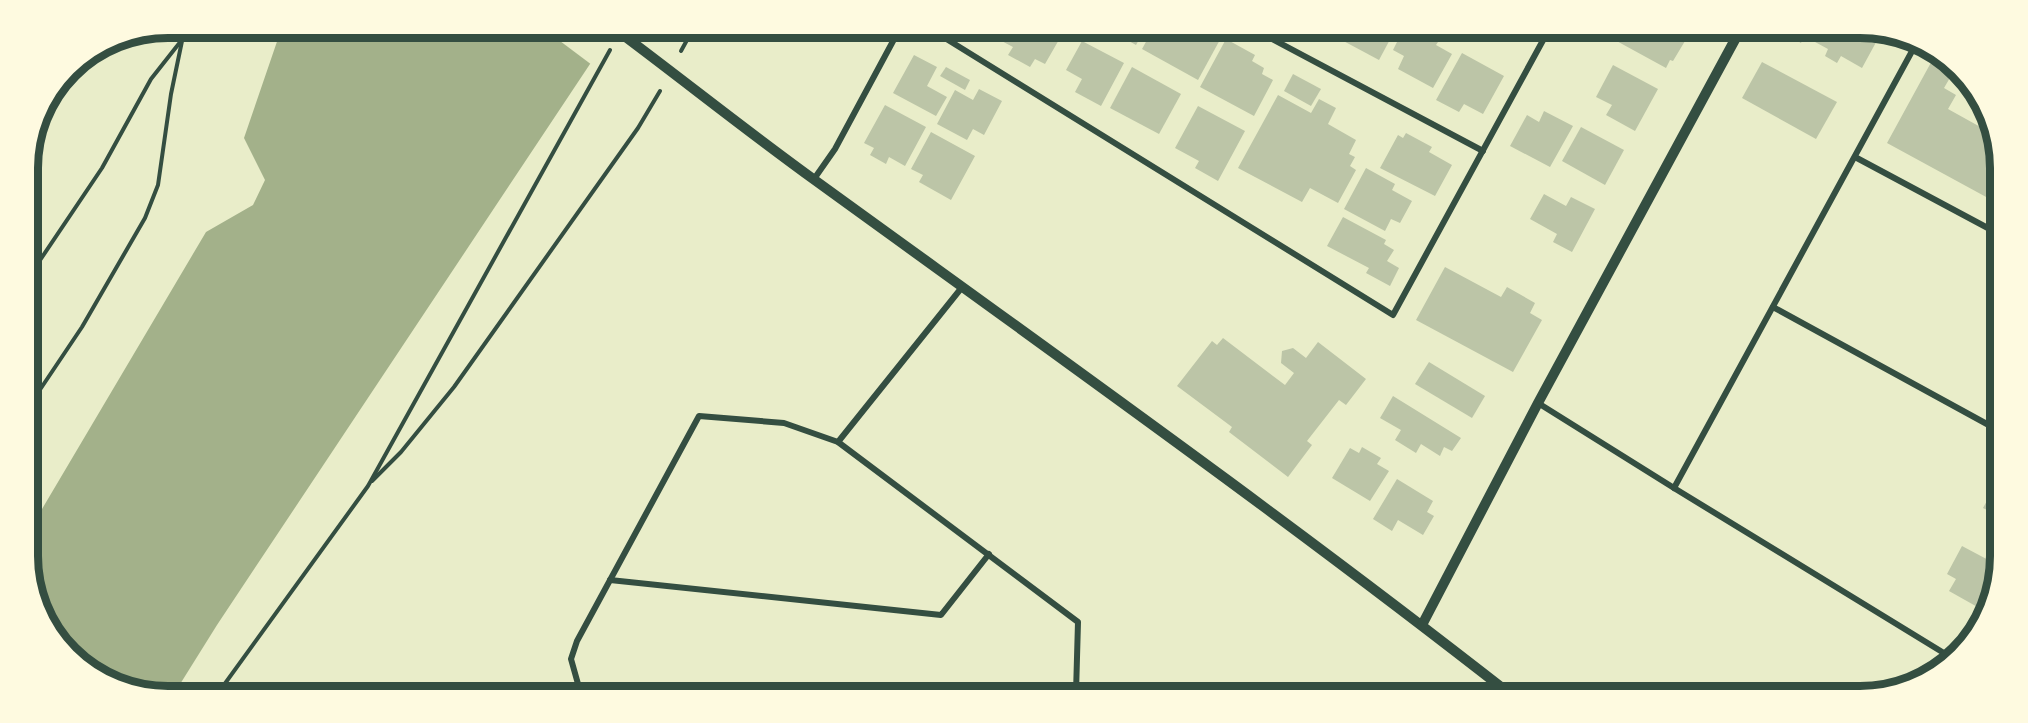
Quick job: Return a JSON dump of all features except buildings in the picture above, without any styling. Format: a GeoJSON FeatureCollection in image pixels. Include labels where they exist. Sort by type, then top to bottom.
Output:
{"type":"FeatureCollection","features":[{"type":"Feature","properties":{"kind":"street"},"geometry":{"type":"LineString","coordinates":[[627,38],[814,179],[963,286],[1422,625],[1499,685]]}},
{"type":"Feature","properties":{"kind":"street"},"geometry":{"type":"LineString","coordinates":[[814,179],[835,148],[895,38]]}},
{"type":"Feature","properties":{"kind":"street"},"geometry":{"type":"LineString","coordinates":[[945,38],[1393,315],[1544,38]]}},
{"type":"Feature","properties":{"kind":"street"},"geometry":{"type":"LineString","coordinates":[[1270,38],[1482,151]]}},
{"type":"Feature","properties":{"kind":"street"},"geometry":{"type":"LineString","coordinates":[[1422,625],[1538,403],[1736,38]]}},
{"type":"Feature","properties":{"kind":"street"},"geometry":{"type":"LineString","coordinates":[[1674,488],[1913,49]]}},
{"type":"Feature","properties":{"kind":"street"},"geometry":{"type":"LineString","coordinates":[[1855,158],[1990,229]]}},
{"type":"Feature","properties":{"kind":"street"},"geometry":{"type":"LineString","coordinates":[[838,442],[963,286]]}},
{"type":"Feature","properties":{"kind":"street"},"geometry":{"type":"LineString","coordinates":[[1773,307],[1990,426]]}},
{"type":"Feature","properties":{"kind":"street"},"geometry":{"type":"LineString","coordinates":[[1538,403],[1946,654]]}},
{"type":"Feature","properties":{"kind":"street"},"geometry":{"type":"LineString","coordinates":[[579,686],[571,659],[577,641],[699,416],[784,423],[838,442],[1078,622],[1076,685]]}},
{"type":"Feature","properties":{"kind":"street"},"geometry":{"type":"LineString","coordinates":[[610,580],[941,615],[989,554]]}},
{"type":"Feature","properties":{"kind":"path"},"geometry":{"type":"LineString","coordinates":[[38,393],[82,327],[145,218],[158,185],[171,94],[183,38]]}},
{"type":"Feature","properties":{"kind":"path"},"geometry":{"type":"LineString","coordinates":[[681,51],[688,38]]}},
{"type":"Feature","properties":{"kind":"path"},"geometry":{"type":"LineString","coordinates":[[38,263],[102,168],[151,79],[182,41]]}},
{"type":"Feature","properties":{"kind":"path"},"geometry":{"type":"LineString","coordinates":[[223,686],[368,486],[612,47]]}},
{"type":"Feature","properties":{"kind":"path"},"geometry":{"type":"LineString","coordinates":[[368,486],[401,452],[454,387],[638,128],[660,91]]}},
{"type":"Feature","properties":{"kind":"shaded area"},"geometry":{"type":"Polygon","coordinates":[[[278,38],[603,38],[592,61],[217,625],[179,686],[150,684],[125,679],[95,664],[59,628],[44,598],[40,581],[38,516],[206,232],[253,205],[265,180],[244,138],[278,38]]]}},
{"type":"Feature","properties":{"kind":"pier"},"geometry":{"type":"Polygon","coordinates":[[[556,38],[606,38],[592,65],[556,38]]]}}]}
